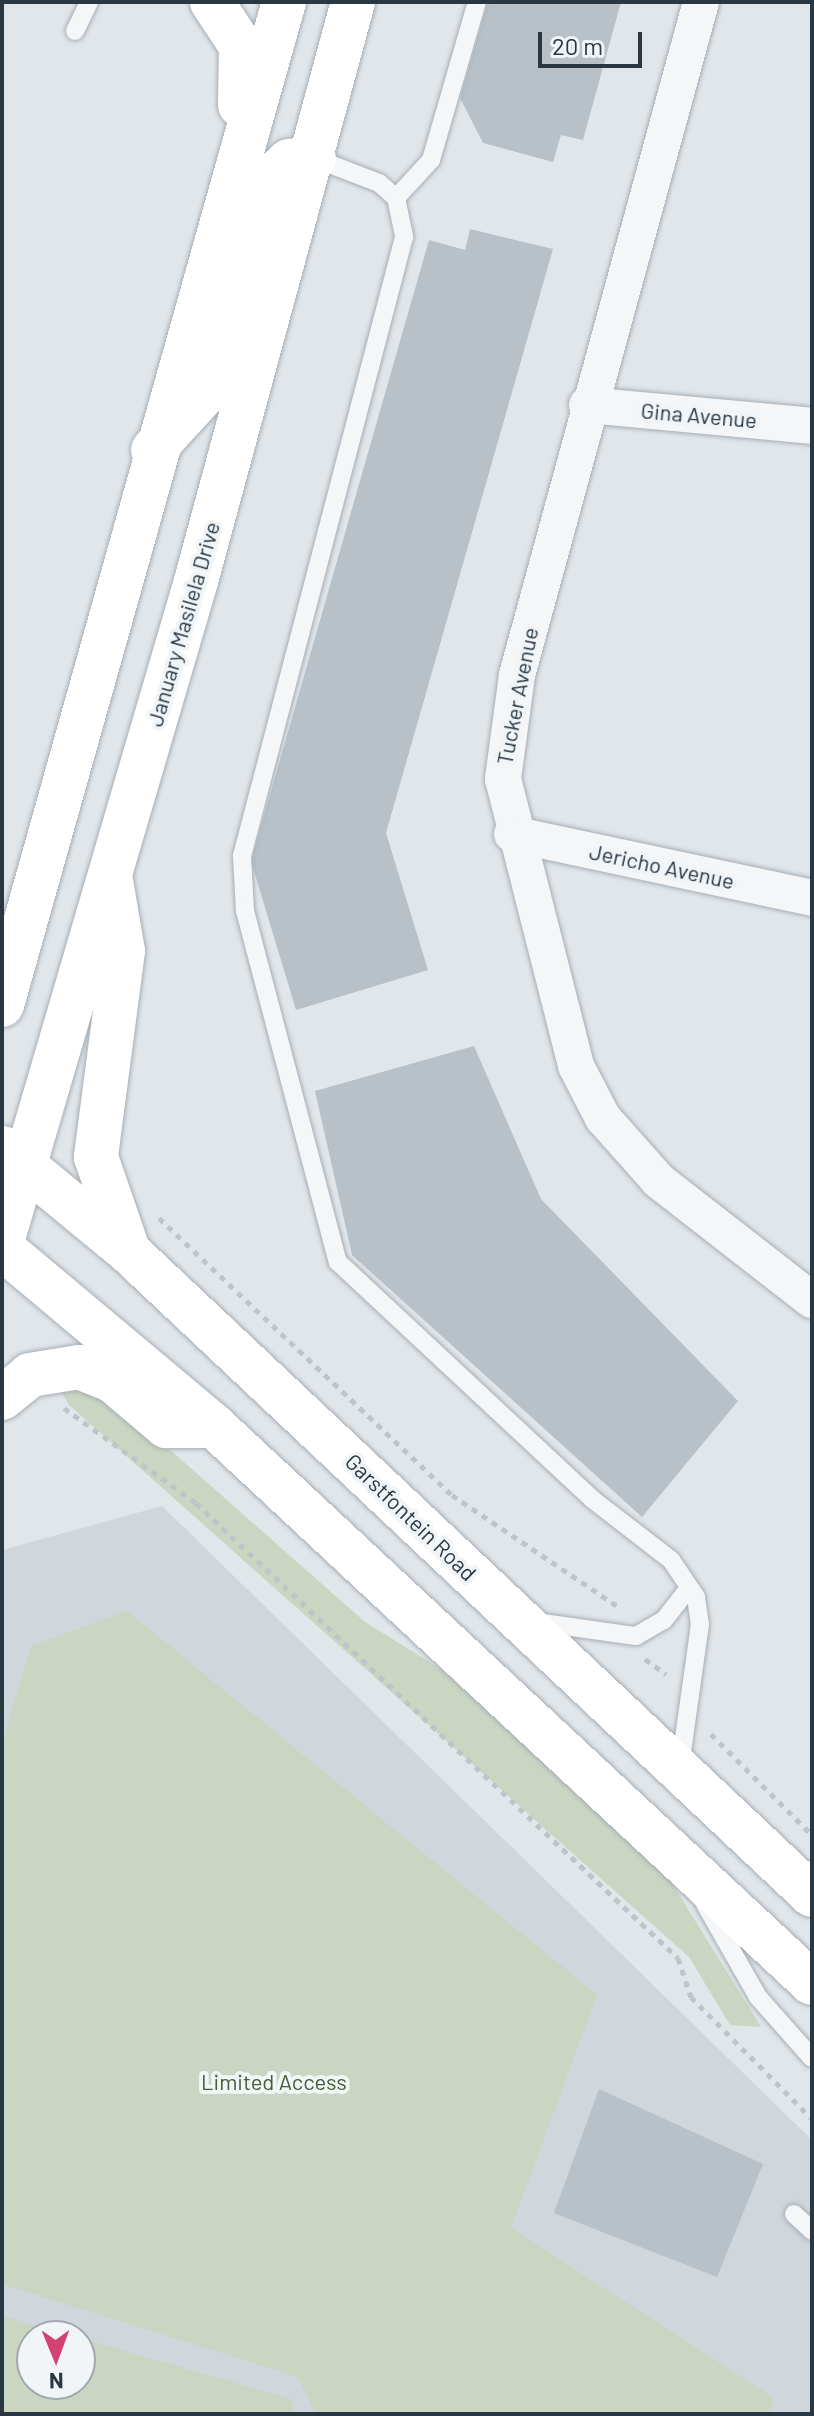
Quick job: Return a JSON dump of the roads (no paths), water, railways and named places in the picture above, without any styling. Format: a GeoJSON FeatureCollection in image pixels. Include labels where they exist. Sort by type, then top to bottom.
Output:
{"type":"FeatureCollection","features":[{"type":"Feature","properties":{"kind":"main road"},"geometry":{"type":"LineString","coordinates":[[212,2],[232,24],[243,67],[225,207]]}},
{"type":"Feature","properties":{"kind":"main road","name":"January Masilela Drive"},"geometry":{"type":"LineString","coordinates":[[2,1245],[13,1156],[110,875],[314,158],[353,2]]}},
{"type":"Feature","properties":{"kind":"main road"},"geometry":{"type":"LineString","coordinates":[[2,1005],[153,450],[281,3]]}},
{"type":"Feature","properties":{"kind":"main road"},"geometry":{"type":"LineString","coordinates":[[153,450],[208,390],[278,171],[289,161],[314,158]]}},
{"type":"Feature","properties":{"kind":"main road"},"geometry":{"type":"LineString","coordinates":[[110,875],[123,951],[96,1157],[129,1252]]}},
{"type":"Feature","properties":{"kind":"main road","name":"Garstfontein Road"},"geometry":{"type":"LineString","coordinates":[[13,1156],[129,1252],[516,1619],[680,1767],[812,1895]]}},
{"type":"Feature","properties":{"kind":"main road"},"geometry":{"type":"LineString","coordinates":[[2,1245],[214,1426],[812,1983]]}},
{"type":"Feature","properties":{"kind":"main road"},"geometry":{"type":"LineString","coordinates":[[2,1398],[41,1372],[92,1371],[166,1426],[214,1426]]}},
{"type":"Feature","properties":{"kind":"street","name":"Tucker Avenue"},"geometry":{"type":"LineString","coordinates":[[701,2],[587,405],[508,723],[503,779],[512,834],[576,1066],[603,1118],[659,1181],[812,1300]]}},
{"type":"Feature","properties":{"kind":"street","name":"Gina Avenue"},"geometry":{"type":"LineString","coordinates":[[587,405],[812,426]]}},
{"type":"Feature","properties":{"kind":"street","name":"Jericho Avenue"},"geometry":{"type":"LineString","coordinates":[[512,834],[812,898]]}},
{"type":"Feature","properties":{"kind":"lane"},"geometry":{"type":"LineString","coordinates":[[75,31],[89,2]]}},
{"type":"Feature","properties":{"kind":"lane"},"geometry":{"type":"LineString","coordinates":[[396,198],[431,160],[477,2]]}},
{"type":"Feature","properties":{"kind":"lane"},"geometry":{"type":"LineString","coordinates":[[314,158],[379,183],[396,198],[404,237],[400,262],[242,856],[245,911],[338,1262],[592,1499],[671,1560],[701,1611],[680,1767]]}},
{"type":"Feature","properties":{"kind":"lane"},"geometry":{"type":"LineString","coordinates":[[516,1619],[636,1636],[657,1627],[688,1589]]}},
{"type":"Feature","properties":{"kind":"lane"},"geometry":{"type":"LineString","coordinates":[[680,1858],[758,1997],[812,2058]]}},
{"type":"Feature","properties":{"kind":"lane"},"geometry":{"type":"LineString","coordinates":[[794,2214],[812,2231]]}},
{"type":"Feature","properties":{"kind":"park label","name":"Limited Access"},"geometry":{"type":"Point","coordinates":[274,2082]}}]}
